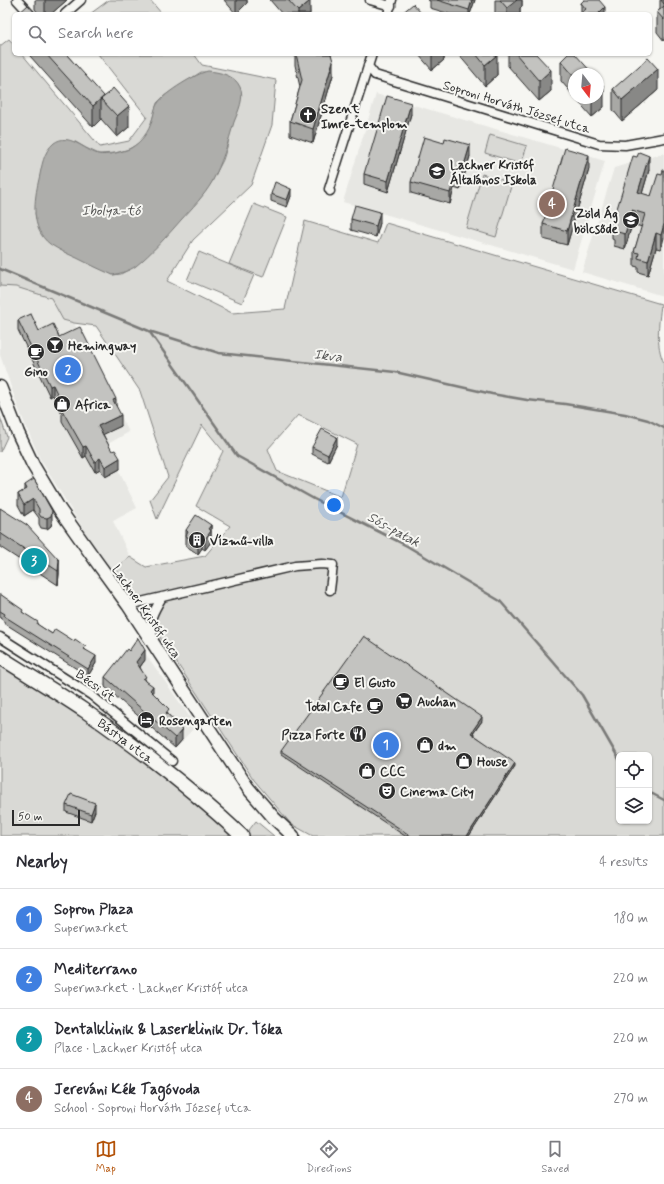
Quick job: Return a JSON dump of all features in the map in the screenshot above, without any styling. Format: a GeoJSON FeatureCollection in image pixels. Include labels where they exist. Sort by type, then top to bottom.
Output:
{"type":"FeatureCollection","features":[{"type":"Feature","properties":{"kind":"main road","name":"Bástya utca"},"geometry":{"type":"LineString","coordinates":[[0,657],[84,711],[141,751],[193,792],[242,836]]}},
{"type":"Feature","properties":{"kind":"street"},"geometry":{"type":"LineString","coordinates":[[17,0],[28,12]]}},
{"type":"Feature","properties":{"kind":"street"},"geometry":{"type":"LineString","coordinates":[[67,12],[81,0]]}},
{"type":"Feature","properties":{"kind":"street"},"geometry":{"type":"LineString","coordinates":[[370,0],[390,7]]}},
{"type":"Feature","properties":{"kind":"street"},"geometry":{"type":"LineString","coordinates":[[330,191],[329,189],[371,56]]}},
{"type":"Feature","properties":{"kind":"street","name":"Soproni Horváth József utca"},"geometry":{"type":"LineString","coordinates":[[368,66],[375,75],[598,144],[625,145],[664,138]]}},
{"type":"Feature","properties":{"kind":"street","name":"Lackner Kristóf utca"},"geometry":{"type":"LineString","coordinates":[[0,387],[18,433],[44,483],[69,523],[128,605],[248,788],[293,836]]}},
{"type":"Feature","properties":{"kind":"street"},"geometry":{"type":"LineString","coordinates":[[128,605],[295,566],[322,564],[333,565],[330,590]]}},
{"type":"Feature","properties":{"kind":"street"},"geometry":{"type":"LineString","coordinates":[[156,647],[152,633],[151,617],[162,597]]}},
{"type":"Feature","properties":{"kind":"street","name":"Bécsi út"},"geometry":{"type":"LineString","coordinates":[[0,637],[91,695],[172,761]]}},
{"type":"Feature","properties":{"kind":"shaded area"},"geometry":{"type":"Polygon","coordinates":[[[109,0],[150,0],[160,12],[93,12],[109,0]]]}},
{"type":"Feature","properties":{"kind":"shaded area"},"geometry":{"type":"Polygon","coordinates":[[[9,39],[12,43],[12,56],[24,56],[100,147],[129,141],[147,117],[100,56],[195,56],[202,65],[276,80],[272,125],[251,185],[193,240],[167,281],[232,313],[285,309],[305,221],[378,243],[386,223],[661,304],[658,334],[659,349],[664,363],[664,836],[313,836],[291,824],[254,780],[115,569],[130,557],[146,567],[205,556],[230,526],[196,506],[223,451],[202,425],[157,519],[150,500],[168,477],[140,391],[96,326],[63,320],[51,298],[16,287],[0,286],[0,46],[9,39]],[[201,72],[164,96],[157,103],[149,131],[139,143],[129,149],[115,153],[99,154],[74,141],[35,213],[37,223],[43,235],[113,275],[121,274],[135,266],[211,183],[223,160],[228,144],[236,81],[228,76],[201,72]],[[298,415],[268,449],[277,471],[341,497],[357,444],[298,415]]]}},
{"type":"Feature","properties":{"kind":"shaded area","name":"Lackner Kristóf Általános Iskola"},"geometry":{"type":"Polygon","coordinates":[[[376,94],[605,161],[573,269],[343,202],[376,94]]]}},
{"type":"Feature","properties":{"kind":"shaded area"},"geometry":{"type":"Polygon","coordinates":[[[490,135],[527,146],[521,164],[485,153],[490,135]]]}},
{"type":"Feature","properties":{"kind":"shaded area","name":"Zöld Ág bölcsőde"},"geometry":{"type":"Polygon","coordinates":[[[664,153],[663,296],[582,272],[614,168],[664,153]]]}},
{"type":"Feature","properties":{"kind":"shaded area"},"geometry":{"type":"Polygon","coordinates":[[[482,174],[512,183],[496,237],[466,228],[482,174]]]}},
{"type":"Feature","properties":{"kind":"shaded area"},"geometry":{"type":"Polygon","coordinates":[[[254,204],[287,217],[263,277],[229,264],[254,204]]]}},
{"type":"Feature","properties":{"kind":"shaded area"},"geometry":{"type":"Polygon","coordinates":[[[199,252],[254,275],[242,303],[187,280],[199,252]]]}},
{"type":"Feature","properties":{"kind":"shaded area"},"geometry":{"type":"Polygon","coordinates":[[[0,286],[16,286],[51,298],[63,320],[74,323],[129,432],[106,445],[137,508],[113,521],[130,557],[110,573],[40,459],[19,410],[0,355],[0,286]]]}},
{"type":"Feature","properties":{"kind":"shaded area"},"geometry":{"type":"Polygon","coordinates":[[[0,417],[7,437],[0,452],[0,417]]]}},
{"type":"Feature","properties":{"kind":"shaded area"},"geometry":{"type":"Polygon","coordinates":[[[136,640],[196,726],[175,748],[102,685],[136,640]]]}},
{"type":"Feature","properties":{"kind":"shaded area"},"geometry":{"type":"Polygon","coordinates":[[[0,664],[73,709],[102,730],[179,789],[233,836],[0,836],[0,664]]]}},
{"type":"Feature","properties":{"kind":"shaded area"},"geometry":{"type":"Polygon","coordinates":[[[256,821],[274,836],[248,836],[246,834],[256,821]]]}},
{"type":"Feature","properties":{"kind":"water","name":"Ibolya-tó"},"geometry":{"type":"Polygon","coordinates":[[[208,71],[222,73],[231,77],[238,83],[242,95],[216,175],[198,202],[148,256],[128,271],[113,275],[50,244],[39,230],[36,222],[35,205],[42,164],[50,147],[60,140],[65,140],[76,143],[98,154],[114,153],[131,148],[147,133],[156,107],[161,99],[196,75],[208,71]]]}},
{"type":"Feature","properties":{"kind":"building"},"geometry":{"type":"Polygon","coordinates":[[[288,0],[309,0],[310,1],[298,11],[288,0]]]}},
{"type":"Feature","properties":{"kind":"building"},"geometry":{"type":"Polygon","coordinates":[[[437,0],[472,0],[469,10],[437,0]]]}},
{"type":"Feature","properties":{"kind":"building"},"geometry":{"type":"Polygon","coordinates":[[[500,0],[517,0],[507,8],[500,0]]]}},
{"type":"Feature","properties":{"kind":"building"},"geometry":{"type":"Polygon","coordinates":[[[584,0],[599,0],[605,7],[600,12],[582,12],[586,9],[581,3],[584,0]]]}},
{"type":"Feature","properties":{"kind":"building"},"geometry":{"type":"Polygon","coordinates":[[[413,4],[420,12],[403,12],[413,4]]]}},
{"type":"Feature","properties":{"kind":"building"},"geometry":{"type":"Polygon","coordinates":[[[28,5],[34,12],[20,12],[28,5]]]}},
{"type":"Feature","properties":{"kind":"building"},"geometry":{"type":"Polygon","coordinates":[[[664,6],[664,20],[657,12],[664,6]]]}},
{"type":"Feature","properties":{"kind":"building"},"geometry":{"type":"Polygon","coordinates":[[[48,56],[68,56],[104,96],[93,106],[48,56]]]}},
{"type":"Feature","properties":{"kind":"building","name":"Szent Imre-templom"},"geometry":{"type":"Polygon","coordinates":[[[296,56],[332,56],[333,61],[313,129],[290,121],[302,80],[296,56]]]}},
{"type":"Feature","properties":{"kind":"building"},"geometry":{"type":"Polygon","coordinates":[[[478,56],[496,56],[485,65],[478,56]]]}},
{"type":"Feature","properties":{"kind":"building"},"geometry":{"type":"Polygon","coordinates":[[[518,56],[538,56],[551,70],[539,81],[518,56]]]}},
{"type":"Feature","properties":{"kind":"building"},"geometry":{"type":"Polygon","coordinates":[[[566,56],[577,56],[588,68],[568,68],[561,61],[566,56]]]}},
{"type":"Feature","properties":{"kind":"building"},"geometry":{"type":"Polygon","coordinates":[[[648,58],[658,69],[622,100],[613,89],[648,58]]]}},
{"type":"Feature","properties":{"kind":"building"},"geometry":{"type":"Polygon","coordinates":[[[113,88],[129,106],[117,116],[101,99],[113,88]]]}},
{"type":"Feature","properties":{"kind":"building"},"geometry":{"type":"Polygon","coordinates":[[[387,96],[411,103],[388,181],[364,174],[387,96]]]}},
{"type":"Feature","properties":{"kind":"building"},"geometry":{"type":"Polygon","coordinates":[[[424,137],[444,143],[445,138],[470,145],[460,179],[454,178],[450,193],[411,182],[424,137]]]}},
{"type":"Feature","properties":{"kind":"building"},"geometry":{"type":"Polygon","coordinates":[[[565,148],[589,155],[567,231],[543,224],[565,148]]]}},
{"type":"Feature","properties":{"kind":"building"},"geometry":{"type":"Polygon","coordinates":[[[639,152],[649,156],[638,192],[651,196],[658,174],[662,175],[664,170],[664,224],[661,235],[656,233],[648,261],[638,258],[639,253],[634,252],[645,214],[632,210],[625,234],[614,231],[616,226],[612,225],[633,156],[637,157],[639,152]]]}},
{"type":"Feature","properties":{"kind":"building"},"geometry":{"type":"Polygon","coordinates":[[[275,182],[291,189],[287,200],[271,194],[275,182]]]}},
{"type":"Feature","properties":{"kind":"building"},"geometry":{"type":"Polygon","coordinates":[[[355,205],[380,212],[376,226],[351,219],[355,205]]]}},
{"type":"Feature","properties":{"kind":"building"},"geometry":{"type":"Polygon","coordinates":[[[31,314],[39,331],[53,324],[59,337],[80,327],[116,399],[113,400],[121,415],[98,426],[112,451],[115,450],[120,458],[105,467],[100,458],[95,462],[86,446],[83,447],[62,410],[64,408],[53,385],[50,386],[18,320],[31,314]]]}},
{"type":"Feature","properties":{"kind":"building"},"geometry":{"type":"Polygon","coordinates":[[[322,429],[337,437],[328,455],[312,447],[322,429]]]}},
{"type":"Feature","properties":{"kind":"building"},"geometry":{"type":"Polygon","coordinates":[[[34,479],[52,511],[51,516],[47,518],[41,517],[39,514],[39,509],[33,499],[24,505],[18,494],[27,489],[25,485],[34,479]]]}},
{"type":"Feature","properties":{"kind":"building"},"geometry":{"type":"Polygon","coordinates":[[[0,508],[27,525],[59,560],[58,571],[0,533],[0,508]]]}},
{"type":"Feature","properties":{"kind":"building"},"geometry":{"type":"Polygon","coordinates":[[[196,515],[211,525],[208,529],[211,531],[205,539],[202,537],[198,544],[186,536],[188,532],[186,530],[196,515]]]}},
{"type":"Feature","properties":{"kind":"building"},"geometry":{"type":"Polygon","coordinates":[[[0,594],[23,610],[22,612],[38,622],[37,624],[52,634],[55,629],[74,641],[75,639],[86,647],[84,649],[96,656],[88,669],[4,616],[5,614],[0,611],[0,594]]]}},
{"type":"Feature","properties":{"kind":"building"},"geometry":{"type":"Polygon","coordinates":[[[364,636],[482,717],[471,733],[515,763],[467,836],[411,836],[281,751],[364,636]]]}},
{"type":"Feature","properties":{"kind":"building"},"geometry":{"type":"Polygon","coordinates":[[[138,638],[145,650],[136,662],[146,677],[143,679],[153,686],[150,690],[169,709],[166,713],[182,730],[175,738],[105,677],[127,649],[129,651],[138,638]]]}},
{"type":"Feature","properties":{"kind":"building"},"geometry":{"type":"Polygon","coordinates":[[[71,794],[95,803],[91,814],[66,805],[71,794]]]}},
{"type":"Feature","properties":{"kind":"waterway","name":"Ikva"},"geometry":{"type":"LineString","coordinates":[[0,269],[149,331],[219,353],[395,372],[492,394],[625,414],[648,420],[664,428]]}},
{"type":"Feature","properties":{"kind":"waterway","name":"Sós-patak"},"geometry":{"type":"LineString","coordinates":[[149,331],[237,456],[314,499],[407,546],[500,601],[582,695],[616,754]]}},
{"type":"Feature","properties":{"kind":"waterway","name":"Sós-patak"},"geometry":{"type":"LineString","coordinates":[[652,794],[664,800]]}},
{"type":"Feature","properties":{"kind":"place","name":"Szent Imre-templom"},"geometry":{"type":"Point","coordinates":[308,115]}},
{"type":"Feature","properties":{"kind":"place","name":"Lackner Kristóf Általános Iskola"},"geometry":{"type":"Point","coordinates":[437,171]}},
{"type":"Feature","properties":{"kind":"place","name":"Jereváni Kék Tagóvoda"},"geometry":{"type":"Point","coordinates":[552,204]}},
{"type":"Feature","properties":{"kind":"place","name":"Zöld Ág bölcsőde"},"geometry":{"type":"Point","coordinates":[631,220]}},
{"type":"Feature","properties":{"kind":"place","name":"Hemingway"},"geometry":{"type":"Point","coordinates":[55,345]}},
{"type":"Feature","properties":{"kind":"place","name":"Gino"},"geometry":{"type":"Point","coordinates":[36,352]}},
{"type":"Feature","properties":{"kind":"place","name":"Mediterrano"},"geometry":{"type":"Point","coordinates":[68,370]}},
{"type":"Feature","properties":{"kind":"place","name":"Africa"},"geometry":{"type":"Point","coordinates":[62,404]}},
{"type":"Feature","properties":{"kind":"place","name":"Vízmű-villa"},"geometry":{"type":"Point","coordinates":[197,540]}},
{"type":"Feature","properties":{"kind":"place","name":"Dentalklinik & Laserklinik Dr. Tóka"},"geometry":{"type":"Point","coordinates":[34,561]}},
{"type":"Feature","properties":{"kind":"place","name":"El Gusto"},"geometry":{"type":"Point","coordinates":[341,682]}},
{"type":"Feature","properties":{"kind":"place","name":"Auchan"},"geometry":{"type":"Point","coordinates":[404,701]}},
{"type":"Feature","properties":{"kind":"place","name":"Total Cafe"},"geometry":{"type":"Point","coordinates":[375,706]}},
{"type":"Feature","properties":{"kind":"place","name":"Rosengarten"},"geometry":{"type":"Point","coordinates":[146,720]}},
{"type":"Feature","properties":{"kind":"place","name":"Pizza Forte"},"geometry":{"type":"Point","coordinates":[358,734]}},
{"type":"Feature","properties":{"kind":"place","name":"Sopron Plaza"},"geometry":{"type":"Point","coordinates":[386,745]}},
{"type":"Feature","properties":{"kind":"place","name":"dm"},"geometry":{"type":"Point","coordinates":[425,745]}},
{"type":"Feature","properties":{"kind":"place","name":"House"},"geometry":{"type":"Point","coordinates":[464,761]}},
{"type":"Feature","properties":{"kind":"place","name":"CCC"},"geometry":{"type":"Point","coordinates":[367,771]}},
{"type":"Feature","properties":{"kind":"place","name":"Cinema City"},"geometry":{"type":"Point","coordinates":[387,791]}}]}
